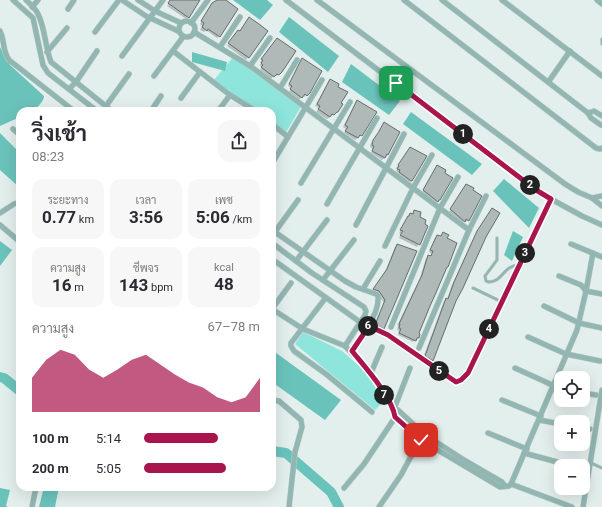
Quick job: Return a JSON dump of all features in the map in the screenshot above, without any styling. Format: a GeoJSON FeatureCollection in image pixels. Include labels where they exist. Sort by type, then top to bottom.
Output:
{"type":"FeatureCollection","features":[{"type":"Feature","properties":{"kind":"street"},"geometry":{"type":"LineString","coordinates":[[13,0],[33,18],[45,69],[48,73],[92,107]]}},
{"type":"Feature","properties":{"kind":"street"},"geometry":{"type":"LineString","coordinates":[[26,0],[38,12],[47,52],[51,62],[106,106],[130,74]]}},
{"type":"Feature","properties":{"kind":"street"},"geometry":{"type":"LineString","coordinates":[[32,7],[38,0]]}},
{"type":"Feature","properties":{"kind":"street"},"geometry":{"type":"LineString","coordinates":[[68,9],[74,0]]}},
{"type":"Feature","properties":{"kind":"street"},"geometry":{"type":"LineString","coordinates":[[95,32],[120,0],[150,18],[178,31],[183,37],[188,38],[194,32]]}},
{"type":"Feature","properties":{"kind":"street"},"geometry":{"type":"LineString","coordinates":[[138,0],[155,11],[181,23],[186,21],[191,23],[194,27],[194,32]]}},
{"type":"Feature","properties":{"kind":"street"},"geometry":{"type":"LineString","coordinates":[[122,56],[163,0]]}},
{"type":"Feature","properties":{"kind":"street"},"geometry":{"type":"LineString","coordinates":[[191,23],[208,0]]}},
{"type":"Feature","properties":{"kind":"street"},"geometry":{"type":"LineString","coordinates":[[286,0],[536,190],[582,216],[602,224]]}},
{"type":"Feature","properties":{"kind":"street"},"geometry":{"type":"LineString","coordinates":[[317,0],[565,184],[592,198],[602,206]]}},
{"type":"Feature","properties":{"kind":"street"},"geometry":{"type":"LineString","coordinates":[[404,0],[596,148],[600,150],[602,148]]}},
{"type":"Feature","properties":{"kind":"street"},"geometry":{"type":"LineString","coordinates":[[442,0],[549,81],[601,125]]}},
{"type":"Feature","properties":{"kind":"street"},"geometry":{"type":"LineString","coordinates":[[502,0],[602,76]]}},
{"type":"Feature","properties":{"kind":"street"},"geometry":{"type":"LineString","coordinates":[[597,0],[602,4]]}},
{"type":"Feature","properties":{"kind":"street"},"geometry":{"type":"LineString","coordinates":[[220,46],[240,17]]}},
{"type":"Feature","properties":{"kind":"street"},"geometry":{"type":"LineString","coordinates":[[178,31],[181,23]]}},
{"type":"Feature","properties":{"kind":"street"},"geometry":{"type":"LineString","coordinates":[[47,52],[67,28]]}},
{"type":"Feature","properties":{"kind":"street"},"geometry":{"type":"LineString","coordinates":[[0,31],[3,38],[3,50],[9,60],[69,107]]}},
{"type":"Feature","properties":{"kind":"street"},"geometry":{"type":"LineString","coordinates":[[194,32],[220,46],[250,66],[469,230]]}},
{"type":"Feature","properties":{"kind":"street"},"geometry":{"type":"LineString","coordinates":[[154,76],[183,37]]}},
{"type":"Feature","properties":{"kind":"street"},"geometry":{"type":"LineString","coordinates":[[250,66],[270,38]]}},
{"type":"Feature","properties":{"kind":"street"},"geometry":{"type":"LineString","coordinates":[[69,89],[76,82],[97,51]]}},
{"type":"Feature","properties":{"kind":"street"},"geometry":{"type":"LineString","coordinates":[[172,51],[230,95],[250,107]]}},
{"type":"Feature","properties":{"kind":"street"},"geometry":{"type":"LineString","coordinates":[[549,81],[570,51]]}},
{"type":"Feature","properties":{"kind":"street"},"geometry":{"type":"LineString","coordinates":[[280,88],[297,60]]}},
{"type":"Feature","properties":{"kind":"street"},"geometry":{"type":"LineString","coordinates":[[181,98],[200,72]]}},
{"type":"Feature","properties":{"kind":"street"},"geometry":{"type":"LineString","coordinates":[[276,157],[322,80]]}},
{"type":"Feature","properties":{"kind":"street"},"geometry":{"type":"LineString","coordinates":[[221,107],[230,95]]}},
{"type":"Feature","properties":{"kind":"street"},"geometry":{"type":"LineString","coordinates":[[154,107],[161,96]]}},
{"type":"Feature","properties":{"kind":"street"},"geometry":{"type":"LineString","coordinates":[[301,183],[350,102]]}},
{"type":"Feature","properties":{"kind":"street"},"geometry":{"type":"LineString","coordinates":[[588,113],[594,111],[602,116]]}},
{"type":"Feature","properties":{"kind":"street"},"geometry":{"type":"LineString","coordinates":[[328,204],[377,118]]}},
{"type":"Feature","properties":{"kind":"street"},"geometry":{"type":"LineString","coordinates":[[276,127],[288,137]]}},
{"type":"Feature","properties":{"kind":"street"},"geometry":{"type":"LineString","coordinates":[[356,225],[404,134]]}},
{"type":"Feature","properties":{"kind":"street"},"geometry":{"type":"LineString","coordinates":[[385,246],[413,188],[432,155]]}},
{"type":"Feature","properties":{"kind":"street"},"geometry":{"type":"LineString","coordinates":[[390,328],[440,208],[458,177]]}},
{"type":"Feature","properties":{"kind":"street"},"geometry":{"type":"LineString","coordinates":[[419,348],[469,230],[486,196]]}},
{"type":"Feature","properties":{"kind":"street"},"geometry":{"type":"LineString","coordinates":[[592,198],[602,196]]}},
{"type":"Feature","properties":{"kind":"street"},"geometry":{"type":"LineString","coordinates":[[276,262],[360,322],[388,335],[456,382],[461,380],[468,373],[551,199]]}},
{"type":"Feature","properties":{"kind":"street"},"geometry":{"type":"LineString","coordinates":[[276,229],[298,200]]}},
{"type":"Feature","properties":{"kind":"street"},"geometry":{"type":"LineString","coordinates":[[0,213],[16,203]]}},
{"type":"Feature","properties":{"kind":"street"},"geometry":{"type":"LineString","coordinates":[[296,261],[327,220]]}},
{"type":"Feature","properties":{"kind":"street"},"geometry":{"type":"LineString","coordinates":[[0,225],[16,239]]}},
{"type":"Feature","properties":{"kind":"street"},"geometry":{"type":"LineString","coordinates":[[276,235],[345,281],[378,296],[378,306],[369,326],[352,351]]}},
{"type":"Feature","properties":{"kind":"street"},"geometry":{"type":"LineString","coordinates":[[323,280],[354,240]]}},
{"type":"Feature","properties":{"kind":"street"},"geometry":{"type":"LineString","coordinates":[[571,244],[602,257]]}},
{"type":"Feature","properties":{"kind":"street"},"geometry":{"type":"LineString","coordinates":[[276,246],[364,307],[366,311],[365,315],[345,346]]}},
{"type":"Feature","properties":{"kind":"street"},"geometry":{"type":"LineString","coordinates":[[511,484],[579,323],[593,253]]}},
{"type":"Feature","properties":{"kind":"street"},"geometry":{"type":"LineString","coordinates":[[363,289],[380,261]]}},
{"type":"Feature","properties":{"kind":"street"},"geometry":{"type":"LineString","coordinates":[[559,276],[581,285],[586,291],[602,294]]}},
{"type":"Feature","properties":{"kind":"street"},"geometry":{"type":"LineString","coordinates":[[276,304],[291,283]]}},
{"type":"Feature","properties":{"kind":"street"},"geometry":{"type":"LineString","coordinates":[[324,300],[291,346],[294,351],[326,374],[372,412]]}},
{"type":"Feature","properties":{"kind":"street"},"geometry":{"type":"LineString","coordinates":[[544,306],[579,323],[602,328]]}},
{"type":"Feature","properties":{"kind":"street"},"geometry":{"type":"LineString","coordinates":[[276,311],[303,328],[345,346],[352,351],[370,373],[396,410],[424,434],[502,482],[505,486]]}},
{"type":"Feature","properties":{"kind":"street"},"geometry":{"type":"LineString","coordinates":[[528,337],[566,354],[600,361]]}},
{"type":"Feature","properties":{"kind":"street"},"geometry":{"type":"LineString","coordinates":[[370,373],[382,347]]}},
{"type":"Feature","properties":{"kind":"street"},"geometry":{"type":"LineString","coordinates":[[344,488],[364,464],[395,417],[410,368]]}},
{"type":"Feature","properties":{"kind":"street"},"geometry":{"type":"LineString","coordinates":[[515,368],[553,386]]}},
{"type":"Feature","properties":{"kind":"street"},"geometry":{"type":"LineString","coordinates":[[590,463],[602,390]]}},
{"type":"Feature","properties":{"kind":"street"},"geometry":{"type":"LineString","coordinates":[[590,394],[596,395]]}},
{"type":"Feature","properties":{"kind":"street"},"geometry":{"type":"LineString","coordinates":[[502,400],[540,418],[554,422]]}},
{"type":"Feature","properties":{"kind":"street"},"geometry":{"type":"LineString","coordinates":[[276,401],[279,401],[301,420],[302,427],[295,452],[289,507]]}},
{"type":"Feature","properties":{"kind":"street"},"geometry":{"type":"LineString","coordinates":[[395,417],[421,440],[500,487],[509,486],[511,484],[572,507]]}},
{"type":"Feature","properties":{"kind":"street"},"geometry":{"type":"LineString","coordinates":[[488,433],[525,451],[554,460]]}},
{"type":"Feature","properties":{"kind":"street"},"geometry":{"type":"LineString","coordinates":[[379,507],[401,475],[424,434]]}},
{"type":"Feature","properties":{"kind":"street"},"geometry":{"type":"LineString","coordinates":[[32,507],[35,491]]}},
{"type":"Feature","properties":{"kind":"street"},"geometry":{"type":"LineString","coordinates":[[583,507],[585,495]]}},
{"type":"Feature","properties":{"kind":"lane"},"geometry":{"type":"LineString","coordinates":[[602,39],[602,44]]}},
{"type":"Feature","properties":{"kind":"lane"},"geometry":{"type":"LineString","coordinates":[[497,238],[497,260],[485,276],[486,281],[489,282],[497,280],[510,266],[519,265]]}},
{"type":"Feature","properties":{"kind":"lane"},"geometry":{"type":"LineString","coordinates":[[473,288],[502,302]]}},
{"type":"Feature","properties":{"kind":"lane"},"geometry":{"type":"LineString","coordinates":[[590,463],[602,468]]}},
{"type":"Feature","properties":{"kind":"shaded area"},"geometry":{"type":"Polygon","coordinates":[[[233,0],[267,0],[273,5],[260,20],[233,0]]]}},
{"type":"Feature","properties":{"kind":"shaded area"},"geometry":{"type":"Polygon","coordinates":[[[289,17],[339,56],[328,72],[279,32],[289,17]]]}},
{"type":"Feature","properties":{"kind":"shaded area"},"geometry":{"type":"Polygon","coordinates":[[[0,47],[10,65],[44,96],[44,98],[37,107],[16,107],[16,119],[0,126],[0,47]]]}},
{"type":"Feature","properties":{"kind":"shaded area"},"geometry":{"type":"Polygon","coordinates":[[[192,52],[227,62],[225,71],[192,62],[192,52]]]}},
{"type":"Feature","properties":{"kind":"shaded area"},"geometry":{"type":"Polygon","coordinates":[[[234,56],[302,105],[285,134],[276,128],[276,107],[249,107],[214,80],[234,56]]]}},
{"type":"Feature","properties":{"kind":"shaded area"},"geometry":{"type":"Polygon","coordinates":[[[351,64],[400,101],[389,115],[342,82],[351,64]]]}},
{"type":"Feature","properties":{"kind":"shaded area"},"geometry":{"type":"Polygon","coordinates":[[[411,112],[482,164],[472,175],[403,124],[411,112]]]}},
{"type":"Feature","properties":{"kind":"shaded area"},"geometry":{"type":"Polygon","coordinates":[[[0,133],[16,149],[16,184],[0,170],[0,133]]]}},
{"type":"Feature","properties":{"kind":"shaded area"},"geometry":{"type":"Polygon","coordinates":[[[504,179],[539,208],[529,228],[493,191],[504,179]]]}},
{"type":"Feature","properties":{"kind":"shaded area"},"geometry":{"type":"Polygon","coordinates":[[[513,231],[523,237],[512,261],[504,255],[513,231]]]}},
{"type":"Feature","properties":{"kind":"shaded area"},"geometry":{"type":"Polygon","coordinates":[[[0,241],[12,250],[0,266],[0,241]]]}},
{"type":"Feature","properties":{"kind":"shaded area"},"geometry":{"type":"Polygon","coordinates":[[[303,332],[342,351],[368,374],[383,402],[375,410],[295,344],[303,332]]]}},
{"type":"Feature","properties":{"kind":"shaded area"},"geometry":{"type":"Polygon","coordinates":[[[276,353],[341,400],[325,420],[276,385],[276,353]]]}},
{"type":"Feature","properties":{"kind":"shaded area"},"geometry":{"type":"Polygon","coordinates":[[[0,488],[10,490],[6,506],[8,507],[0,507],[0,488]]]}},
{"type":"Feature","properties":{"kind":"shaded area"},"geometry":{"type":"Polygon","coordinates":[[[43,491],[58,491],[55,507],[39,507],[43,491]]]}},
{"type":"Feature","properties":{"kind":"building"},"geometry":{"type":"Polygon","coordinates":[[[170,0],[200,0],[189,18],[168,3],[170,0]]]}},
{"type":"Feature","properties":{"kind":"building"},"geometry":{"type":"Polygon","coordinates":[[[217,0],[226,0],[238,9],[220,37],[202,27],[204,23],[201,21],[212,3],[217,0]]]}},
{"type":"Feature","properties":{"kind":"building"},"geometry":{"type":"Polygon","coordinates":[[[249,17],[268,31],[249,58],[228,43],[238,30],[240,31],[249,17]]]}},
{"type":"Feature","properties":{"kind":"building"},"geometry":{"type":"Polygon","coordinates":[[[277,38],[296,51],[282,72],[274,77],[261,67],[263,65],[261,63],[263,60],[261,59],[277,38]]]}},
{"type":"Feature","properties":{"kind":"building"},"geometry":{"type":"Polygon","coordinates":[[[302,58],[322,71],[310,93],[307,96],[305,94],[302,98],[290,89],[292,86],[289,84],[302,58]]]}},
{"type":"Feature","properties":{"kind":"building"},"geometry":{"type":"Polygon","coordinates":[[[330,79],[339,84],[338,87],[348,92],[341,103],[343,104],[338,112],[334,115],[332,114],[330,117],[318,109],[320,106],[317,104],[330,79]]]}},
{"type":"Feature","properties":{"kind":"building"},"geometry":{"type":"Polygon","coordinates":[[[357,100],[377,112],[362,136],[360,135],[358,138],[345,131],[348,127],[345,125],[357,100]]]}},
{"type":"Feature","properties":{"kind":"building"},"geometry":{"type":"Polygon","coordinates":[[[384,122],[400,132],[385,158],[372,151],[374,146],[372,145],[373,140],[384,122]]]}},
{"type":"Feature","properties":{"kind":"building"},"geometry":{"type":"Polygon","coordinates":[[[410,147],[427,156],[412,181],[397,169],[410,147]]]}},
{"type":"Feature","properties":{"kind":"building"},"geometry":{"type":"Polygon","coordinates":[[[437,165],[446,170],[445,173],[453,178],[438,202],[423,190],[437,165]]]}},
{"type":"Feature","properties":{"kind":"building"},"geometry":{"type":"Polygon","coordinates":[[[466,184],[474,188],[473,190],[482,196],[469,221],[466,219],[465,222],[450,209],[466,184]]]}},
{"type":"Feature","properties":{"kind":"building"},"geometry":{"type":"Polygon","coordinates":[[[492,208],[500,213],[486,237],[456,301],[433,361],[425,356],[446,298],[448,299],[477,231],[492,208]]]}},
{"type":"Feature","properties":{"kind":"building"},"geometry":{"type":"Polygon","coordinates":[[[414,210],[421,212],[420,217],[426,220],[425,224],[428,226],[420,245],[400,235],[403,231],[400,230],[410,213],[413,214],[414,210]]]}},
{"type":"Feature","properties":{"kind":"building"},"geometry":{"type":"Polygon","coordinates":[[[443,232],[449,235],[447,238],[457,243],[419,333],[419,338],[417,338],[416,341],[399,333],[401,329],[399,328],[399,324],[422,275],[428,255],[431,256],[433,251],[430,250],[437,235],[441,236],[443,232]]]}},
{"type":"Feature","properties":{"kind":"building"},"geometry":{"type":"Polygon","coordinates":[[[397,244],[417,251],[384,329],[375,325],[385,300],[379,291],[373,289],[387,269],[397,244]]]}},
{"type":"Feature","properties":{"kind":"waterway"},"geometry":{"type":"LineString","coordinates":[[0,377],[4,378],[16,388]]}},
{"type":"Feature","properties":{"kind":"waterway"},"geometry":{"type":"LineString","coordinates":[[276,452],[286,453],[331,492],[339,507]]}},
{"type":"Feature","properties":{"kind":"route"},"geometry":{"type":"LineString","coordinates":[[396,83],[536,190],[551,199],[468,373],[464,378],[456,382],[388,335],[369,326],[352,351],[370,373],[394,409],[395,417],[421,440]]}}]}
